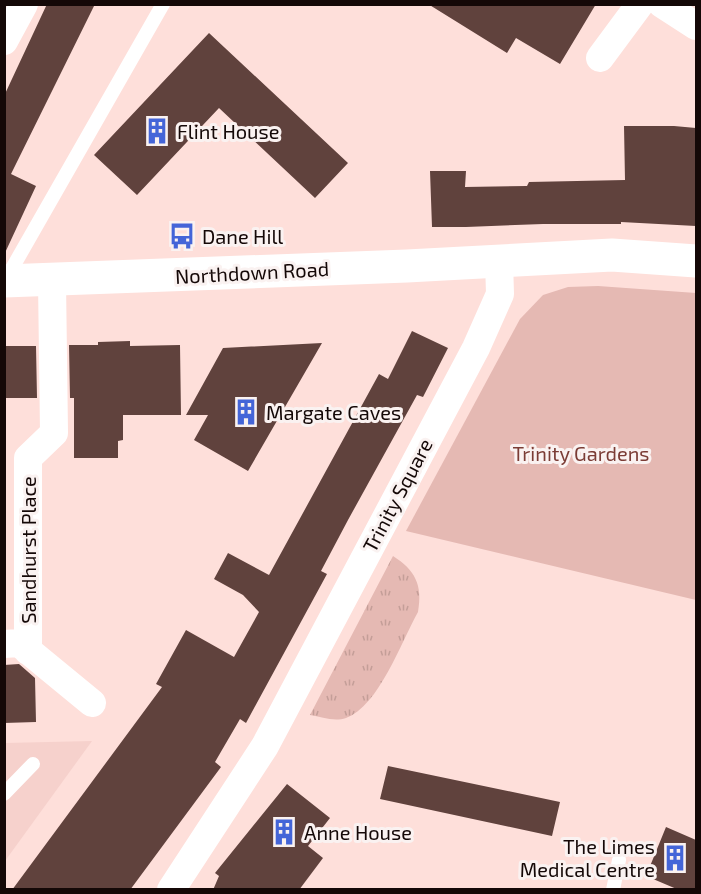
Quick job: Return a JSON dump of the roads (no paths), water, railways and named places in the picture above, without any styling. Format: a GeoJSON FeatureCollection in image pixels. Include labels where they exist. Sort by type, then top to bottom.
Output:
{"type":"FeatureCollection","features":[{"type":"Feature","properties":{"kind":"main road"},"geometry":{"type":"LineString","coordinates":[[499,261],[612,255],[696,261]]}},
{"type":"Feature","properties":{"kind":"main road","name":"Northdown Road"},"geometry":{"type":"LineString","coordinates":[[4,281],[52,281],[499,261]]}},
{"type":"Feature","properties":{"kind":"street"},"geometry":{"type":"LineString","coordinates":[[4,41],[24,4]]}},
{"type":"Feature","properties":{"kind":"street"},"geometry":{"type":"LineString","coordinates":[[600,58],[640,4]]}},
{"type":"Feature","properties":{"kind":"street"},"geometry":{"type":"LineString","coordinates":[[662,4],[696,26]]}},
{"type":"Feature","properties":{"kind":"street","name":"Trinity Square"},"geometry":{"type":"LineString","coordinates":[[171,890],[265,746],[476,348],[500,294],[499,261]]}},
{"type":"Feature","properties":{"kind":"street","name":"Sandhurst Place"},"geometry":{"type":"LineString","coordinates":[[52,281],[54,433],[28,458],[16,648],[92,703]]}},
{"type":"Feature","properties":{"kind":"lane"},"geometry":{"type":"LineString","coordinates":[[4,281],[163,4]]}},
{"type":"Feature","properties":{"kind":"lane"},"geometry":{"type":"LineString","coordinates":[[4,794],[33,764]]}},
{"type":"Feature","properties":{"kind":"lane"},"geometry":{"type":"LineString","coordinates":[[613,890],[619,860]]}},
{"type":"Feature","properties":{"kind":"place","name":"Flint House"},"geometry":{"type":"Point","coordinates":[157,131]}},
{"type":"Feature","properties":{"kind":"place","name":"Dane Hill"},"geometry":{"type":"Point","coordinates":[182,236]}},
{"type":"Feature","properties":{"kind":"place","name":"Margate Caves"},"geometry":{"type":"Point","coordinates":[246,412]}},
{"type":"Feature","properties":{"kind":"place","name":"Anne House"},"geometry":{"type":"Point","coordinates":[284,832]}},
{"type":"Feature","properties":{"kind":"place","name":"The Limes Medical Centre"},"geometry":{"type":"Point","coordinates":[675,858]}},
{"type":"Feature","properties":{"kind":"park label","name":"Trinity Gardens"},"geometry":{"type":"Point","coordinates":[581,453]}}]}
